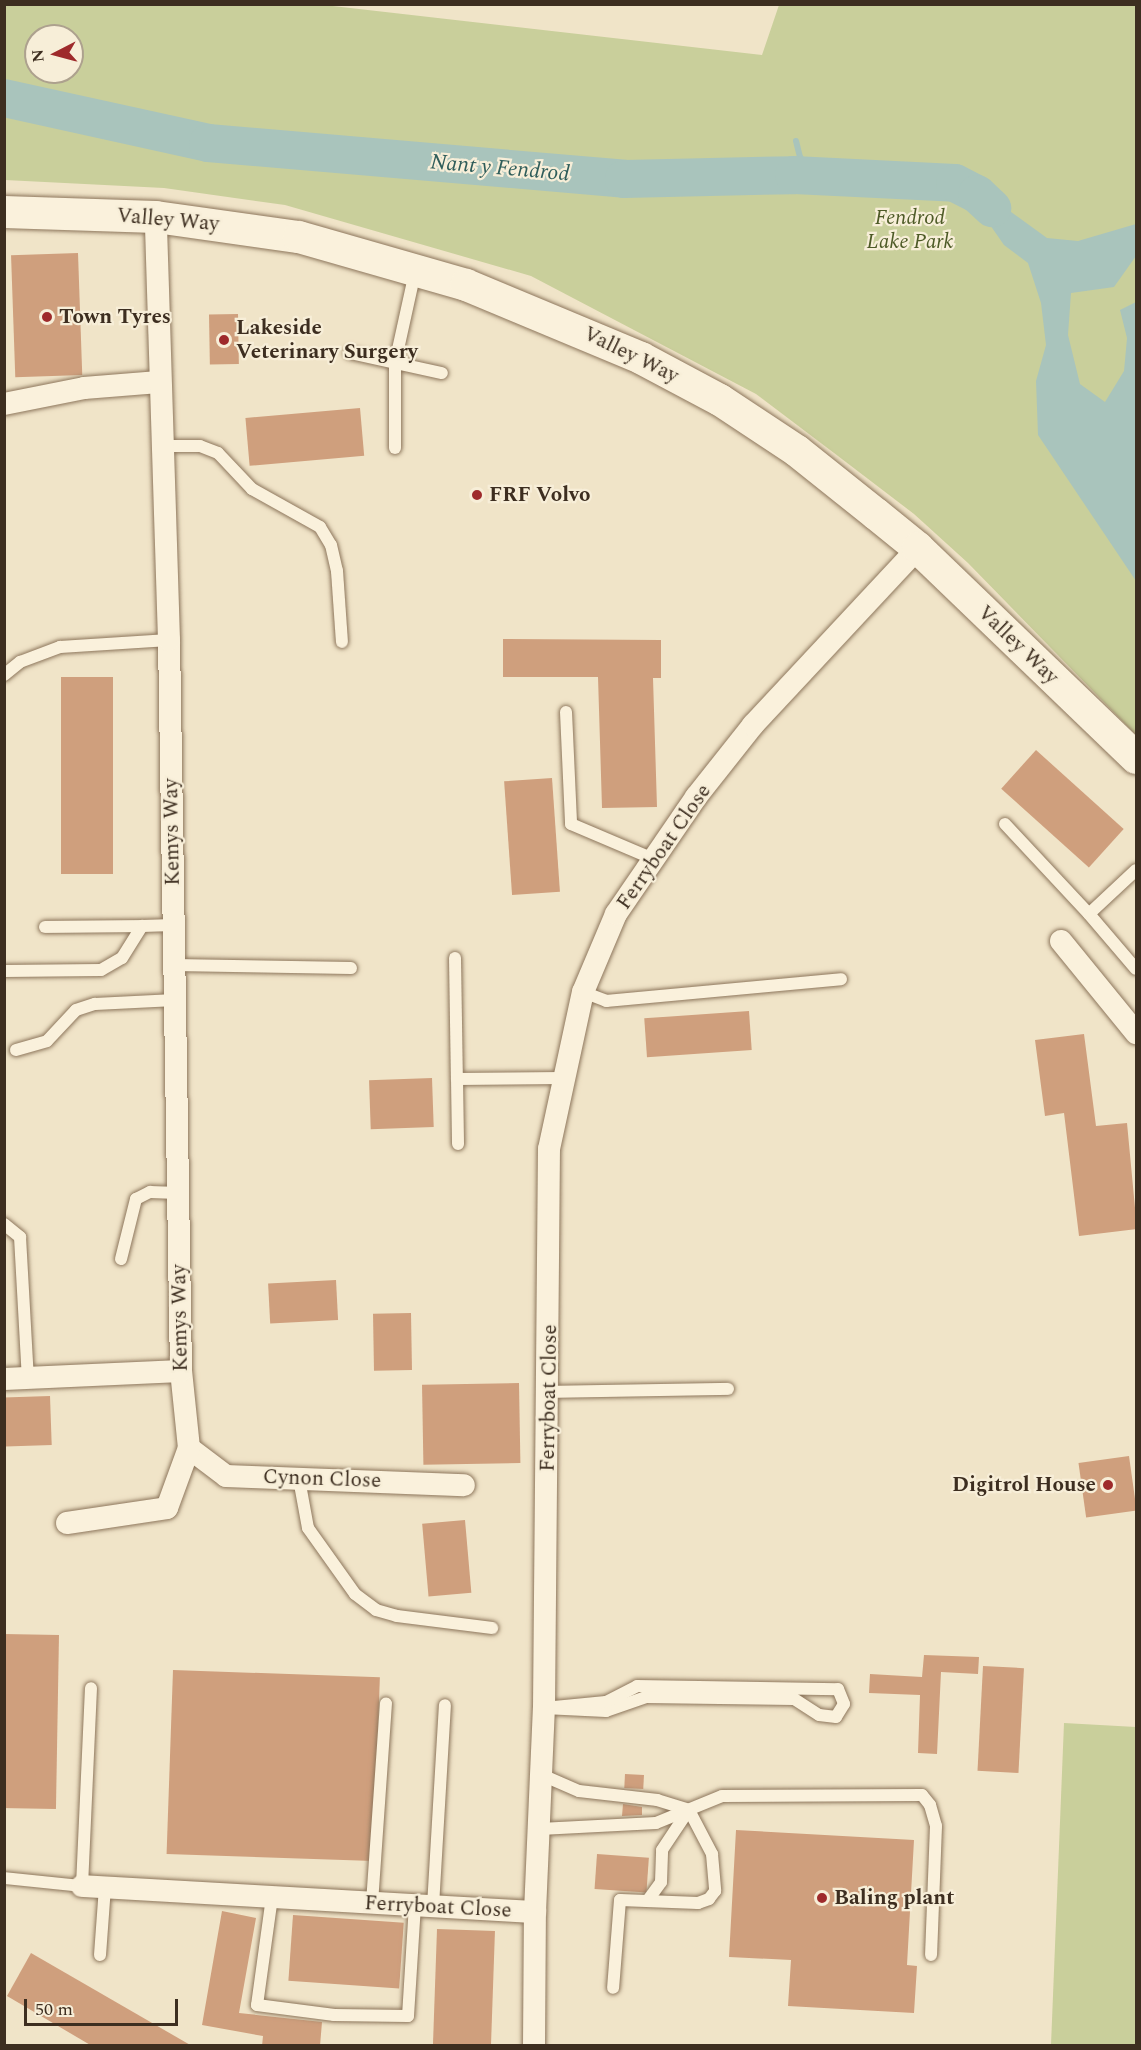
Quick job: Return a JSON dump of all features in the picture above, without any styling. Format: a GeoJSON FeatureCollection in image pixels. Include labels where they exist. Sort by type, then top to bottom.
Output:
{"type":"FeatureCollection","features":[{"type":"Feature","properties":{"kind":"street","name":"Valley Way"},"geometry":{"type":"LineString","coordinates":[[4,212],[156,217],[299,237],[416,268],[552,317],[720,400],[797,451],[918,548],[1137,758]]}},
{"type":"Feature","properties":{"kind":"street","name":"Kemys Way"},"geometry":{"type":"LineString","coordinates":[[156,217],[159,382],[169,640],[181,1371],[189,1448]]}},
{"type":"Feature","properties":{"kind":"street"},"geometry":{"type":"LineString","coordinates":[[4,404],[84,388],[159,382]]}},
{"type":"Feature","properties":{"kind":"street","name":"Ferryboat Close"},"geometry":{"type":"LineString","coordinates":[[82,1886],[535,1912],[544,1708],[549,1392],[549,1149],[562,1078],[583,992],[616,914],[651,858],[753,725],[918,548]]}},
{"type":"Feature","properties":{"kind":"street"},"geometry":{"type":"LineString","coordinates":[[1061,941],[1137,1034]]}},
{"type":"Feature","properties":{"kind":"street"},"geometry":{"type":"LineString","coordinates":[[4,1379],[181,1371]]}},
{"type":"Feature","properties":{"kind":"street"},"geometry":{"type":"LineString","coordinates":[[67,1523],[167,1508],[189,1448]]}},
{"type":"Feature","properties":{"kind":"street","name":"Cynon Close"},"geometry":{"type":"LineString","coordinates":[[189,1448],[226,1476],[464,1485]]}},
{"type":"Feature","properties":{"kind":"street"},"geometry":{"type":"LineString","coordinates":[[534,2046],[535,1912]]}},
{"type":"Feature","properties":{"kind":"lane"},"geometry":{"type":"LineString","coordinates":[[395,448],[395,363],[416,268]]}},
{"type":"Feature","properties":{"kind":"lane"},"geometry":{"type":"LineString","coordinates":[[350,353],[442,373]]}},
{"type":"Feature","properties":{"kind":"lane"},"geometry":{"type":"LineString","coordinates":[[162,446],[200,446],[218,453],[252,489],[320,527],[331,545],[337,571],[342,642]]}},
{"type":"Feature","properties":{"kind":"lane"},"geometry":{"type":"LineString","coordinates":[[4,675],[20,662],[60,647],[169,640]]}},
{"type":"Feature","properties":{"kind":"lane"},"geometry":{"type":"LineString","coordinates":[[566,712],[571,824],[651,858]]}},
{"type":"Feature","properties":{"kind":"lane"},"geometry":{"type":"LineString","coordinates":[[1005,824],[1137,969]]}},
{"type":"Feature","properties":{"kind":"lane"},"geometry":{"type":"LineString","coordinates":[[1089,914],[1137,870]]}},
{"type":"Feature","properties":{"kind":"lane"},"geometry":{"type":"LineString","coordinates":[[45,927],[173,925]]}},
{"type":"Feature","properties":{"kind":"lane"},"geometry":{"type":"LineString","coordinates":[[4,971],[101,970],[122,958],[141,926]]}},
{"type":"Feature","properties":{"kind":"lane"},"geometry":{"type":"LineString","coordinates":[[455,958],[458,1144]]}},
{"type":"Feature","properties":{"kind":"lane"},"geometry":{"type":"LineString","coordinates":[[174,965],[351,968]]}},
{"type":"Feature","properties":{"kind":"lane"},"geometry":{"type":"LineString","coordinates":[[583,992],[606,1001],[841,979]]}},
{"type":"Feature","properties":{"kind":"lane"},"geometry":{"type":"LineString","coordinates":[[16,1050],[47,1041],[76,1010],[95,1004],[175,1000]]}},
{"type":"Feature","properties":{"kind":"lane"},"geometry":{"type":"LineString","coordinates":[[457,1079],[562,1078]]}},
{"type":"Feature","properties":{"kind":"lane"},"geometry":{"type":"LineString","coordinates":[[121,1259],[136,1199],[150,1192],[178,1192]]}},
{"type":"Feature","properties":{"kind":"lane"},"geometry":{"type":"LineString","coordinates":[[4,1224],[20,1237],[28,1378]]}},
{"type":"Feature","properties":{"kind":"lane"},"geometry":{"type":"LineString","coordinates":[[549,1392],[728,1389]]}},
{"type":"Feature","properties":{"kind":"lane"},"geometry":{"type":"LineString","coordinates":[[298,1479],[308,1528],[356,1594],[376,1610],[397,1616],[492,1628]]}},
{"type":"Feature","properties":{"kind":"lane"},"geometry":{"type":"LineString","coordinates":[[637,1686],[838,1689],[844,1704],[836,1717],[819,1715],[794,1699],[646,1697],[606,1711],[544,1708],[606,1702],[637,1686]]}},
{"type":"Feature","properties":{"kind":"lane"},"geometry":{"type":"LineString","coordinates":[[4,1878],[82,1886],[90,1688]]}},
{"type":"Feature","properties":{"kind":"lane"},"geometry":{"type":"LineString","coordinates":[[372,1903],[386,1703]]}},
{"type":"Feature","properties":{"kind":"lane"},"geometry":{"type":"LineString","coordinates":[[272,1897],[257,2005],[334,2015],[408,2016],[424,1906],[444,1705]]}},
{"type":"Feature","properties":{"kind":"lane"},"geometry":{"type":"LineString","coordinates":[[542,1775],[579,1791],[657,1800],[689,1810],[712,1854],[715,1891],[698,1904],[620,1899],[613,1988]]}},
{"type":"Feature","properties":{"kind":"lane"},"geometry":{"type":"LineString","coordinates":[[540,1828],[656,1823],[689,1810],[706,1800],[732,1795],[922,1795],[930,1804],[936,1826],[931,1955]]}},
{"type":"Feature","properties":{"kind":"lane"},"geometry":{"type":"LineString","coordinates":[[648,1900],[660,1882],[662,1850],[689,1810]]}},
{"type":"Feature","properties":{"kind":"lane"},"geometry":{"type":"LineString","coordinates":[[100,1955],[105,1887]]}},
{"type":"Feature","properties":{"kind":"green space","name":"Fendrod Lake Park"},"geometry":{"type":"Polygon","coordinates":[[[5,5],[324,5],[762,55],[779,5],[1136,5],[1136,735],[968,563],[914,514],[756,394],[531,276],[285,205],[164,188],[5,180],[5,5]]]}},
{"type":"Feature","properties":{"kind":"green space"},"geometry":{"type":"Polygon","coordinates":[[[1064,1723],[1136,1727],[1136,2045],[1051,2045],[1064,1723]]]}},
{"type":"Feature","properties":{"kind":"water"},"geometry":{"type":"Polygon","coordinates":[[[1000,204],[1047,238],[1078,241],[1136,224],[1136,256],[1114,287],[1071,293],[1068,335],[1080,384],[1105,402],[1124,371],[1127,338],[1120,310],[1136,302],[1136,581],[1038,435],[1036,381],[1046,345],[1041,303],[1028,263],[1004,245],[988,222],[992,208],[1000,204]]]}},
{"type":"Feature","properties":{"kind":"building","name":"Town Tyres"},"geometry":{"type":"Polygon","coordinates":[[[78,253],[82,375],[15,377],[11,255],[78,253]]]}},
{"type":"Feature","properties":{"kind":"building","name":"Lakeside Veterinary Surgery"},"geometry":{"type":"Polygon","coordinates":[[[238,314],[239,364],[210,364],[209,315],[238,314]]]}},
{"type":"Feature","properties":{"kind":"building"},"geometry":{"type":"Polygon","coordinates":[[[360,408],[364,456],[250,466],[245,418],[360,408]]]}},
{"type":"Feature","properties":{"kind":"building"},"geometry":{"type":"Polygon","coordinates":[[[503,639],[661,640],[661,678],[653,678],[657,807],[602,808],[598,677],[503,677],[503,639]]]}},
{"type":"Feature","properties":{"kind":"building"},"geometry":{"type":"Polygon","coordinates":[[[61,677],[113,677],[113,874],[61,874],[61,677]]]}},
{"type":"Feature","properties":{"kind":"building"},"geometry":{"type":"Polygon","coordinates":[[[1036,750],[1124,829],[1089,868],[1001,789],[1036,750]]]}},
{"type":"Feature","properties":{"kind":"building"},"geometry":{"type":"Polygon","coordinates":[[[552,778],[560,892],[512,895],[504,781],[552,778]]]}},
{"type":"Feature","properties":{"kind":"building"},"geometry":{"type":"Polygon","coordinates":[[[749,1011],[752,1050],[647,1057],[644,1018],[749,1011]]]}},
{"type":"Feature","properties":{"kind":"building"},"geometry":{"type":"Polygon","coordinates":[[[1084,1034],[1096,1126],[1127,1123],[1137,1229],[1079,1236],[1064,1113],[1045,1116],[1035,1040],[1084,1034]]]}},
{"type":"Feature","properties":{"kind":"building"},"geometry":{"type":"Polygon","coordinates":[[[432,1078],[434,1127],[371,1129],[369,1080],[432,1078]]]}},
{"type":"Feature","properties":{"kind":"building"},"geometry":{"type":"Polygon","coordinates":[[[336,1280],[338,1320],[270,1324],[268,1284],[336,1280]]]}},
{"type":"Feature","properties":{"kind":"building"},"geometry":{"type":"Polygon","coordinates":[[[411,1313],[412,1370],[374,1371],[373,1314],[411,1313]]]}},
{"type":"Feature","properties":{"kind":"building"},"geometry":{"type":"Polygon","coordinates":[[[519,1383],[520,1463],[423,1465],[422,1385],[519,1383]]]}},
{"type":"Feature","properties":{"kind":"building"},"geometry":{"type":"Polygon","coordinates":[[[50,1396],[52,1445],[6,1447],[4,1398],[50,1396]]]}},
{"type":"Feature","properties":{"kind":"building","name":"Digitrol House"},"geometry":{"type":"Polygon","coordinates":[[[1129,1456],[1136,1511],[1086,1518],[1078,1463],[1129,1456]]]}},
{"type":"Feature","properties":{"kind":"building"},"geometry":{"type":"Polygon","coordinates":[[[465,1520],[471,1593],[429,1596],[422,1524],[465,1520]]]}},
{"type":"Feature","properties":{"kind":"building"},"geometry":{"type":"Polygon","coordinates":[[[4,1634],[59,1635],[56,1809],[4,1808],[4,1634]]]}},
{"type":"Feature","properties":{"kind":"building"},"geometry":{"type":"Polygon","coordinates":[[[924,1655],[979,1657],[978,1674],[941,1672],[937,1754],[918,1753],[920,1695],[869,1693],[870,1674],[922,1677],[924,1655]]]}},
{"type":"Feature","properties":{"kind":"building"},"geometry":{"type":"Polygon","coordinates":[[[983,1666],[1024,1668],[1018,1773],[978,1771],[983,1666]]]}},
{"type":"Feature","properties":{"kind":"building"},"geometry":{"type":"Polygon","coordinates":[[[173,1670],[380,1677],[373,1861],[167,1854],[173,1670]]]}},
{"type":"Feature","properties":{"kind":"building"},"geometry":{"type":"Polygon","coordinates":[[[625,1774],[644,1775],[643,1789],[624,1788],[625,1774]]]}},
{"type":"Feature","properties":{"kind":"building"},"geometry":{"type":"Polygon","coordinates":[[[623,1804],[642,1807],[642,1815],[622,1816],[623,1804]]]}},
{"type":"Feature","properties":{"kind":"building","name":"Baling plant"},"geometry":{"type":"Polygon","coordinates":[[[736,1830],[914,1840],[907,1965],[917,1966],[914,2013],[788,2006],[791,1960],[729,1957],[736,1830]]]}},
{"type":"Feature","properties":{"kind":"building"},"geometry":{"type":"Polygon","coordinates":[[[597,1854],[649,1858],[646,1893],[595,1889],[597,1854]]]}},
{"type":"Feature","properties":{"kind":"building"},"geometry":{"type":"Polygon","coordinates":[[[222,1911],[256,1918],[239,2013],[322,2022],[320,2046],[262,2046],[263,2036],[202,2025],[222,1911]]]}},
{"type":"Feature","properties":{"kind":"building"},"geometry":{"type":"Polygon","coordinates":[[[293,1915],[404,1923],[399,1989],[288,1981],[293,1915]]]}},
{"type":"Feature","properties":{"kind":"building"},"geometry":{"type":"Polygon","coordinates":[[[437,1929],[495,1931],[491,2046],[433,2046],[437,1929]]]}},
{"type":"Feature","properties":{"kind":"building"},"geometry":{"type":"Polygon","coordinates":[[[31,1953],[192,2046],[92,2046],[7,1996],[31,1953]]]}},
{"type":"Feature","properties":{"kind":"waterway","name":"Nant y Fendrod"},"geometry":{"type":"LineString","coordinates":[[4,98],[208,143],[624,179],[794,175],[955,183],[977,194],[992,208]]}},
{"type":"Feature","properties":{"kind":"waterway"},"geometry":{"type":"LineString","coordinates":[[796,141],[800,157],[815,177]]}},
{"type":"Feature","properties":{"kind":"place","name":"Town Tyres"},"geometry":{"type":"Point","coordinates":[47,317]}},
{"type":"Feature","properties":{"kind":"place","name":"Lakeside Veterinary Surgery"},"geometry":{"type":"Point","coordinates":[224,340]}},
{"type":"Feature","properties":{"kind":"place","name":"FRF Volvo"},"geometry":{"type":"Point","coordinates":[477,495]}},
{"type":"Feature","properties":{"kind":"place","name":"Digitrol House"},"geometry":{"type":"Point","coordinates":[1108,1485]}},
{"type":"Feature","properties":{"kind":"place","name":"Baling plant"},"geometry":{"type":"Point","coordinates":[822,1898]}}]}
